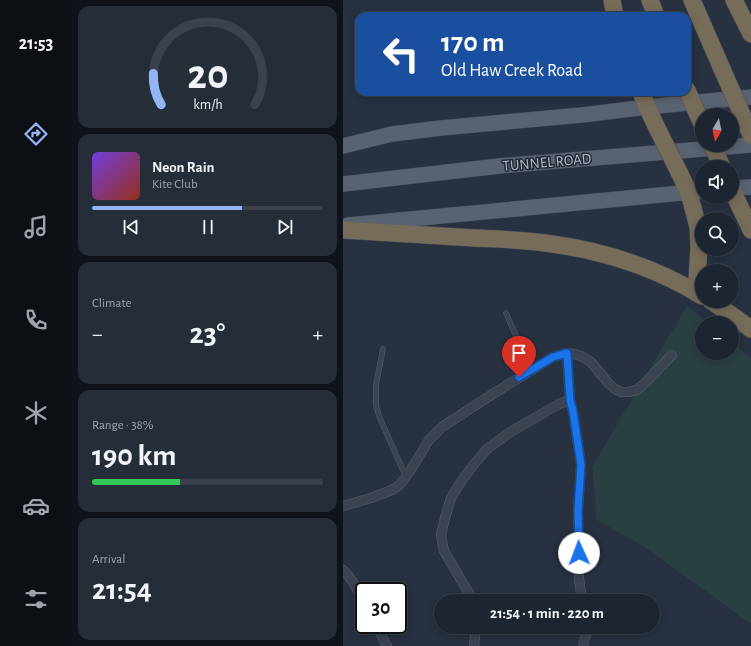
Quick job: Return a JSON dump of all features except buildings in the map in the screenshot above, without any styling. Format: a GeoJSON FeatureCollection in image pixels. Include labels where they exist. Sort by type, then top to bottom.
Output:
{"type":"FeatureCollection","features":[{"type":"Feature","properties":{"kind":"highway"},"geometry":{"type":"LineString","coordinates":[[612,0],[614,12]]}},
{"type":"Feature","properties":{"kind":"highway"},"geometry":{"type":"LineString","coordinates":[[650,0],[654,12]]}},
{"type":"Feature","properties":{"kind":"highway"},"geometry":{"type":"LineString","coordinates":[[692,0],[751,135]]}},
{"type":"Feature","properties":{"kind":"highway"},"geometry":{"type":"LineString","coordinates":[[734,0],[751,34]]}},
{"type":"Feature","properties":{"kind":"highway"},"geometry":{"type":"LineString","coordinates":[[690,96],[695,108]]}},
{"type":"Feature","properties":{"kind":"highway"},"geometry":{"type":"LineString","coordinates":[[644,99],[680,174],[695,192]]}},
{"type":"Feature","properties":{"kind":"highway"},"geometry":{"type":"LineString","coordinates":[[696,204],[699,240],[699,264]]}},
{"type":"Feature","properties":{"kind":"highway"},"geometry":{"type":"LineString","coordinates":[[739,204],[748,225]]}},
{"type":"Feature","properties":{"kind":"highway"},"geometry":{"type":"LineString","coordinates":[[343,230],[546,243],[612,256],[647,268],[695,292]]}},
{"type":"Feature","properties":{"kind":"highway"},"geometry":{"type":"LineString","coordinates":[[721,308],[751,328]]}},
{"type":"Feature","properties":{"kind":"main road"},"geometry":{"type":"LineString","coordinates":[[343,146],[393,134],[582,115],[644,99],[751,97]]}},
{"type":"Feature","properties":{"kind":"main road","name":"TUNNEL ROAD"},"geometry":{"type":"LineString","coordinates":[[343,184],[499,166],[751,145]]}},
{"type":"Feature","properties":{"kind":"main road"},"geometry":{"type":"LineString","coordinates":[[739,188],[751,187]]}},
{"type":"Feature","properties":{"kind":"main road"},"geometry":{"type":"LineString","coordinates":[[343,225],[695,192]]}},
{"type":"Feature","properties":{"kind":"street"},"geometry":{"type":"LineString","coordinates":[[567,353],[570,400],[581,465],[578,511],[579,578],[581,594]]}},
{"type":"Feature","properties":{"kind":"street"},"geometry":{"type":"LineString","coordinates":[[343,506],[371,498],[392,490],[398,486],[406,477],[436,431],[553,357],[567,353],[586,358],[615,389],[621,392],[628,392],[637,390],[672,354]]}},
{"type":"Feature","properties":{"kind":"street"},"geometry":{"type":"LineString","coordinates":[[469,594],[444,551],[441,535],[451,498],[462,480],[487,449],[509,433],[559,404],[570,400]]}},
{"type":"Feature","properties":{"kind":"street"},"geometry":{"type":"LineString","coordinates":[[343,570],[355,586]]}},
{"type":"Feature","properties":{"kind":"street"},"geometry":{"type":"LineString","coordinates":[[381,634],[387,646]]}},
{"type":"Feature","properties":{"kind":"street"},"geometry":{"type":"LineString","coordinates":[[474,646],[475,634]]}},
{"type":"Feature","properties":{"kind":"street"},"geometry":{"type":"LineString","coordinates":[[583,646],[586,634]]}},
{"type":"Feature","properties":{"kind":"lane"},"geometry":{"type":"LineString","coordinates":[[506,313],[531,370]]}},
{"type":"Feature","properties":{"kind":"lane"},"geometry":{"type":"LineString","coordinates":[[383,350],[376,384],[376,405],[379,416],[406,477]]}},
{"type":"Feature","properties":{"kind":"green space"},"geometry":{"type":"Polygon","coordinates":[[[687,306],[699,316],[695,316],[695,360],[739,360],[739,349],[751,358],[751,624],[646,548],[597,520],[592,467],[687,306]]]}},
{"type":"Feature","properties":{"kind":"route"},"geometry":{"type":"LineString","coordinates":[[519,377],[553,357],[567,353],[570,400],[581,465],[578,511],[579,553]]}}]}
